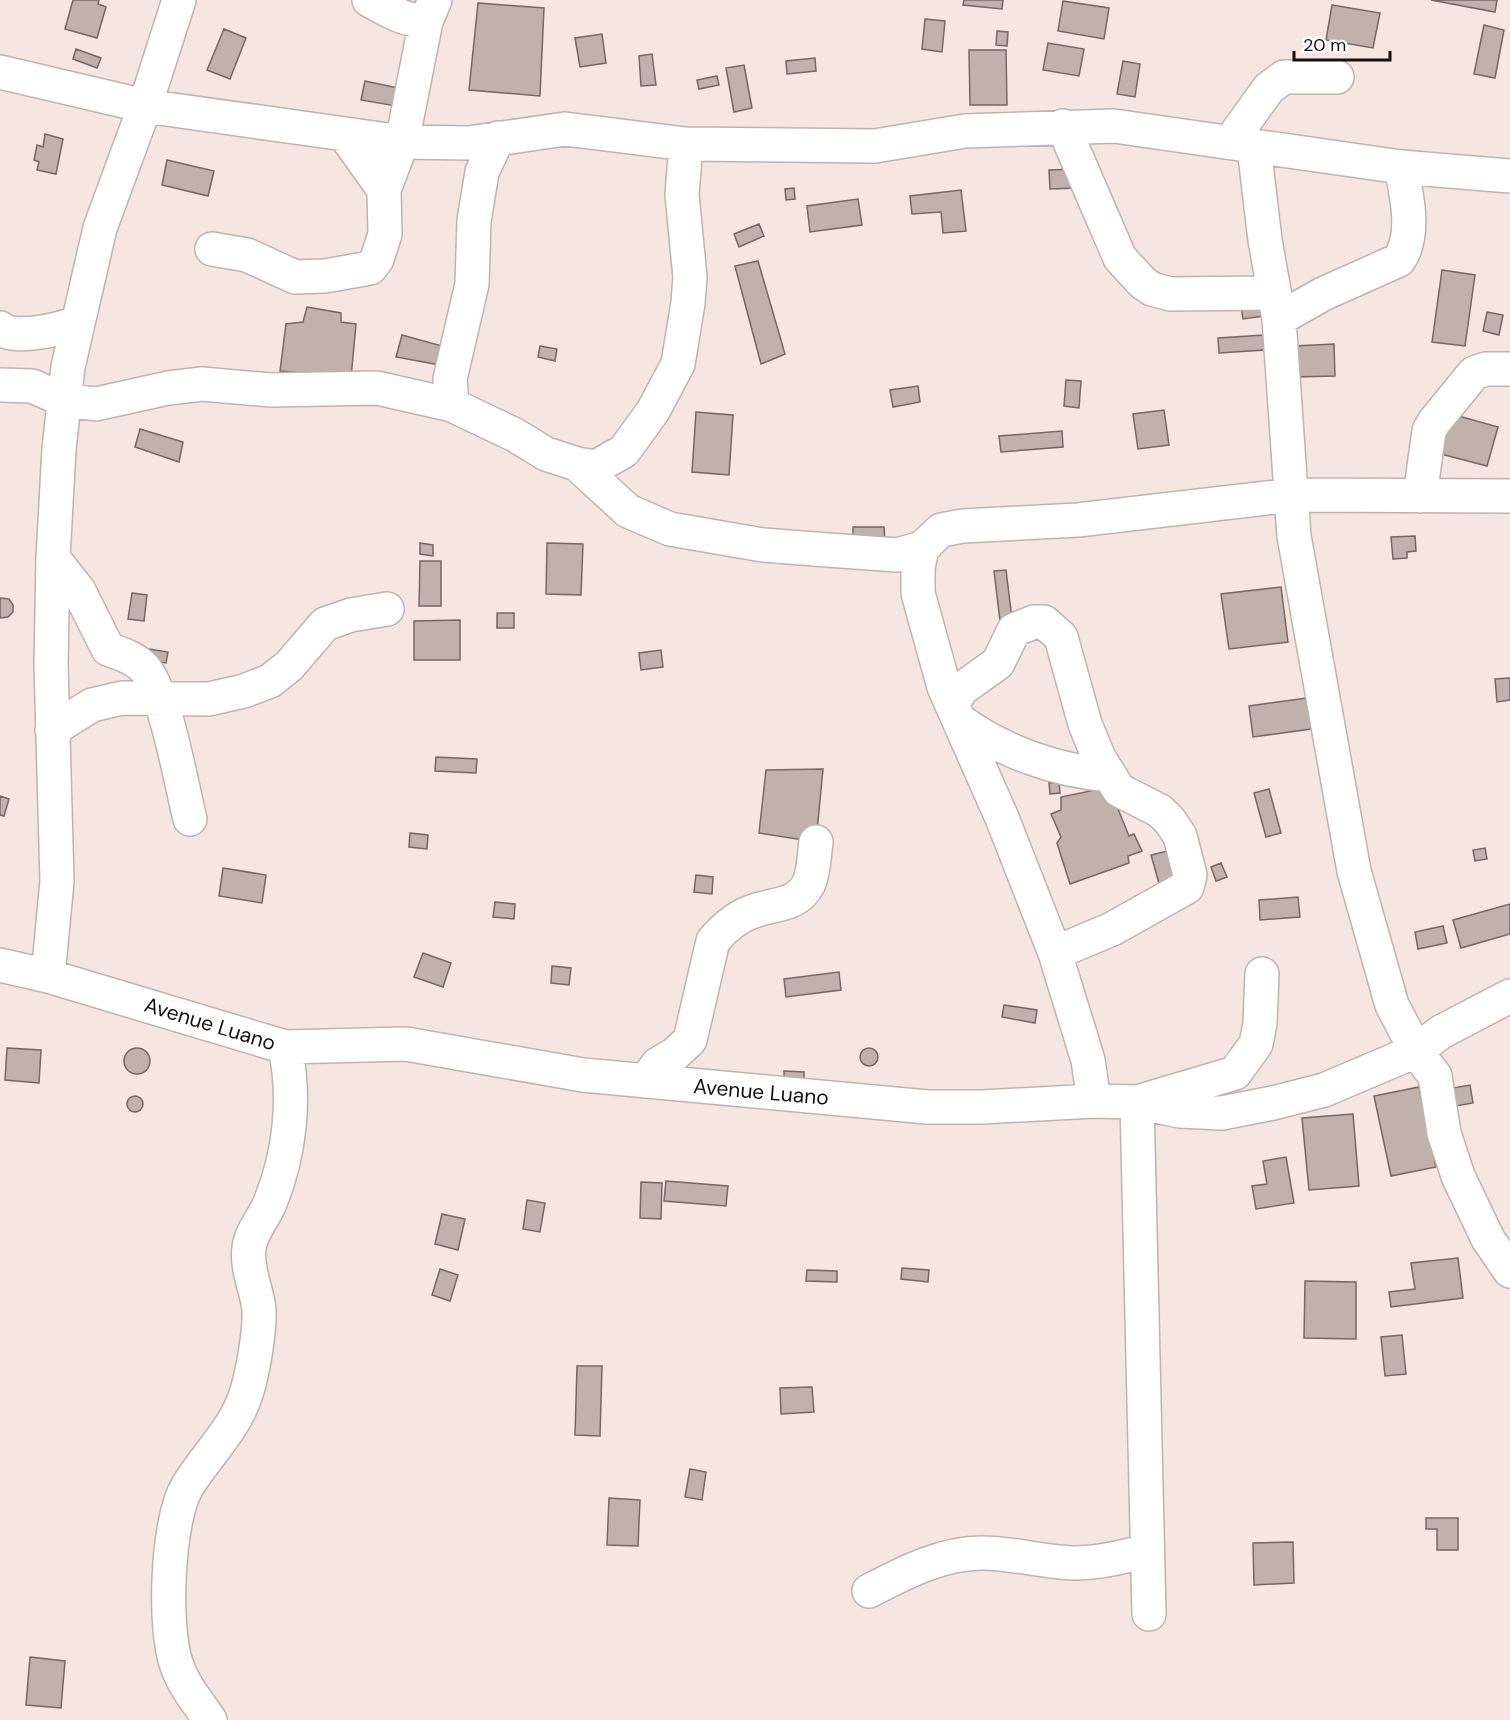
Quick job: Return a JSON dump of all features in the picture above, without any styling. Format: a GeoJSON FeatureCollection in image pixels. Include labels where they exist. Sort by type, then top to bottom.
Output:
{"type":"FeatureCollection","features":[{"type":"Feature","properties":{"kind":"street"},"geometry":{"type":"LineString","coordinates":[[48,976],[57,881],[52,730],[53,558],[64,400],[78,322],[100,228],[145,106],[179,0]]}},
{"type":"Feature","properties":{"kind":"street"},"geometry":{"type":"LineString","coordinates":[[369,0],[398,16],[414,21],[431,11]]}},
{"type":"Feature","properties":{"kind":"street"},"geometry":{"type":"LineString","coordinates":[[212,249],[247,255],[296,277],[325,276],[370,268],[382,244],[386,218],[384,190],[402,142],[431,11]]}},
{"type":"Feature","properties":{"kind":"street"},"geometry":{"type":"LineString","coordinates":[[0,72],[145,106],[402,142],[469,142],[565,129],[686,144],[875,146],[965,131],[1114,126],[1401,167],[1510,176]]}},
{"type":"Feature","properties":{"kind":"street"},"geometry":{"type":"LineString","coordinates":[[1337,77],[1284,77],[1269,88],[1242,144],[1276,306],[1294,536],[1354,871],[1392,1005],[1416,1051],[1435,1076],[1444,1133],[1458,1176],[1488,1239],[1510,1271]]}},
{"type":"Feature","properties":{"kind":"street"},"geometry":{"type":"LineString","coordinates":[[1063,126],[1120,258],[1152,290],[1170,294],[1276,306],[1323,294],[1399,260],[1404,252],[1409,223],[1401,167]]}},
{"type":"Feature","properties":{"kind":"street"},"geometry":{"type":"LineString","coordinates":[[345,135],[384,190]]}},
{"type":"Feature","properties":{"kind":"street"},"geometry":{"type":"LineString","coordinates":[[452,405],[450,379],[472,284],[474,221],[483,172],[498,138]]}},
{"type":"Feature","properties":{"kind":"street"},"geometry":{"type":"LineString","coordinates":[[0,384],[32,386],[64,400],[96,404],[168,388],[202,384],[270,390],[377,388],[452,405],[514,435],[546,454],[577,464],[596,467],[624,451],[653,411],[678,364],[690,277],[682,195],[686,144]]}},
{"type":"Feature","properties":{"kind":"street"},"geometry":{"type":"LineString","coordinates":[[0,328],[15,333],[42,332],[78,322]]}},
{"type":"Feature","properties":{"kind":"street"},"geometry":{"type":"LineString","coordinates":[[1420,496],[1430,431],[1434,422],[1474,373],[1486,369],[1510,369]]}},
{"type":"Feature","properties":{"kind":"street"},"geometry":{"type":"LineString","coordinates":[[577,464],[628,511],[670,529],[763,545],[897,555],[922,548],[941,530],[963,526],[1078,520],[1292,495],[1510,496]]}},
{"type":"Feature","properties":{"kind":"street"},"geometry":{"type":"LineString","coordinates":[[922,548],[918,568],[918,593],[944,687],[1055,953],[1088,1060],[1094,1101]]}},
{"type":"Feature","properties":{"kind":"street"},"geometry":{"type":"LineString","coordinates":[[53,558],[79,591],[108,650],[135,660],[145,669],[153,682],[190,819]]}},
{"type":"Feature","properties":{"kind":"street"},"geometry":{"type":"LineString","coordinates":[[52,730],[92,705],[122,698],[209,699],[244,691],[270,681],[289,666],[325,624],[351,615],[387,609]]}},
{"type":"Feature","properties":{"kind":"street"},"geometry":{"type":"LineString","coordinates":[[955,712],[963,688],[998,663],[1014,630],[1034,622],[1044,622],[1061,637],[1085,724],[1108,775],[1119,790],[1160,811],[1180,836],[1191,882],[1180,893],[1112,929],[1055,953]]}},
{"type":"Feature","properties":{"kind":"street"},"geometry":{"type":"LineString","coordinates":[[955,712],[984,738],[1076,771],[1108,775]]}},
{"type":"Feature","properties":{"kind":"street"},"geometry":{"type":"LineString","coordinates":[[645,1081],[658,1064],[690,1040],[714,941],[728,926],[753,911],[793,902],[800,896],[810,883],[816,842]]}},
{"type":"Feature","properties":{"kind":"street","name":"Avenue Luano"},"geometry":{"type":"LineString","coordinates":[[0,965],[48,976],[285,1047],[406,1044],[583,1075],[927,1107],[982,1107],[1094,1101],[1137,1102],[1180,1111],[1222,1113],[1324,1090],[1416,1051],[1440,1032],[1510,996]]}},
{"type":"Feature","properties":{"kind":"street"},"geometry":{"type":"LineString","coordinates":[[1149,1614],[1137,1102],[1235,1073],[1256,1044],[1260,1023],[1262,974]]}},
{"type":"Feature","properties":{"kind":"street"},"geometry":{"type":"LineString","coordinates":[[210,1720],[191,1694],[176,1665],[170,1609],[172,1545],[177,1511],[186,1489],[231,1427],[247,1391],[259,1313],[248,1264],[249,1246],[277,1184],[287,1138],[292,1102],[292,1077],[285,1047]]}},
{"type":"Feature","properties":{"kind":"street"},"geometry":{"type":"LineString","coordinates":[[869,1591],[910,1570],[940,1559],[981,1553],[1073,1563],[1111,1560],[1146,1551]]}},
{"type":"Feature","properties":{"kind":"building"},"geometry":{"type":"Polygon","coordinates":[[[73,0],[99,0],[98,4],[106,7],[97,38],[65,29],[73,0]]]}},
{"type":"Feature","properties":{"kind":"building"},"geometry":{"type":"Polygon","coordinates":[[[964,0],[1003,0],[1002,9],[963,5],[964,0]]]}},
{"type":"Feature","properties":{"kind":"building"},"geometry":{"type":"Polygon","coordinates":[[[1431,0],[1497,0],[1495,12],[1431,0]]]}},
{"type":"Feature","properties":{"kind":"building"},"geometry":{"type":"Polygon","coordinates":[[[1063,1],[1109,8],[1104,39],[1058,31],[1063,1]]]}},
{"type":"Feature","properties":{"kind":"building"},"geometry":{"type":"Polygon","coordinates":[[[478,3],[544,8],[540,96],[469,90],[478,3]]]}},
{"type":"Feature","properties":{"kind":"building"},"geometry":{"type":"Polygon","coordinates":[[[1332,5],[1380,13],[1373,48],[1326,40],[1332,5]]]}},
{"type":"Feature","properties":{"kind":"building"},"geometry":{"type":"Polygon","coordinates":[[[925,19],[945,21],[942,52],[922,49],[925,19]]]}},
{"type":"Feature","properties":{"kind":"building"},"geometry":{"type":"Polygon","coordinates":[[[1484,25],[1504,30],[1495,78],[1474,74],[1484,25]]]}},
{"type":"Feature","properties":{"kind":"building"},"geometry":{"type":"Polygon","coordinates":[[[224,29],[246,38],[230,79],[207,70],[224,29]]]}},
{"type":"Feature","properties":{"kind":"building"},"geometry":{"type":"Polygon","coordinates":[[[997,31],[1008,32],[1007,46],[996,45],[997,31]]]}},
{"type":"Feature","properties":{"kind":"building"},"geometry":{"type":"Polygon","coordinates":[[[602,34],[606,63],[580,67],[575,38],[602,34]]]}},
{"type":"Feature","properties":{"kind":"building"},"geometry":{"type":"Polygon","coordinates":[[[1048,43],[1084,49],[1079,76],[1043,70],[1048,43]]]}},
{"type":"Feature","properties":{"kind":"building"},"geometry":{"type":"Polygon","coordinates":[[[76,49],[101,58],[97,68],[73,59],[76,49]]]}},
{"type":"Feature","properties":{"kind":"building"},"geometry":{"type":"Polygon","coordinates":[[[969,50],[1006,50],[1007,105],[970,105],[969,50]]]}},
{"type":"Feature","properties":{"kind":"building"},"geometry":{"type":"Polygon","coordinates":[[[652,54],[656,85],[641,86],[639,56],[652,54]]]}},
{"type":"Feature","properties":{"kind":"building"},"geometry":{"type":"Polygon","coordinates":[[[815,58],[816,71],[787,74],[786,61],[815,58]]]}},
{"type":"Feature","properties":{"kind":"building"},"geometry":{"type":"Polygon","coordinates":[[[1123,61],[1140,64],[1135,97],[1117,94],[1123,61]]]}},
{"type":"Feature","properties":{"kind":"building"},"geometry":{"type":"Polygon","coordinates":[[[744,65],[752,108],[734,112],[726,68],[744,65]]]}},
{"type":"Feature","properties":{"kind":"building"},"geometry":{"type":"Polygon","coordinates":[[[717,76],[719,85],[699,89],[697,80],[717,76]]]}},
{"type":"Feature","properties":{"kind":"building"},"geometry":{"type":"Polygon","coordinates":[[[365,81],[398,88],[396,106],[361,100],[365,81]]]}},
{"type":"Feature","properties":{"kind":"building"},"geometry":{"type":"Polygon","coordinates":[[[45,134],[63,139],[56,174],[37,170],[39,162],[34,160],[37,145],[43,147],[45,134]]]}},
{"type":"Feature","properties":{"kind":"building"},"geometry":{"type":"Polygon","coordinates":[[[167,160],[214,171],[208,196],[162,185],[167,160]]]}},
{"type":"Feature","properties":{"kind":"building"},"geometry":{"type":"Polygon","coordinates":[[[1077,169],[1079,188],[1050,189],[1049,170],[1077,169]]]}},
{"type":"Feature","properties":{"kind":"building"},"geometry":{"type":"Polygon","coordinates":[[[794,188],[795,199],[786,200],[785,189],[794,188]]]}},
{"type":"Feature","properties":{"kind":"building"},"geometry":{"type":"Polygon","coordinates":[[[961,190],[966,231],[943,233],[941,212],[912,214],[910,196],[961,190]]]}},
{"type":"Feature","properties":{"kind":"building"},"geometry":{"type":"Polygon","coordinates":[[[858,199],[862,225],[810,232],[807,206],[858,199]]]}},
{"type":"Feature","properties":{"kind":"building"},"geometry":{"type":"Polygon","coordinates":[[[759,224],[764,236],[739,247],[734,234],[759,224]]]}},
{"type":"Feature","properties":{"kind":"building"},"geometry":{"type":"Polygon","coordinates":[[[758,261],[785,354],[761,364],[735,266],[758,261]]]}},
{"type":"Feature","properties":{"kind":"building"},"geometry":{"type":"Polygon","coordinates":[[[1442,270],[1475,275],[1465,346],[1432,342],[1442,270]]]}},
{"type":"Feature","properties":{"kind":"building"},"geometry":{"type":"Polygon","coordinates":[[[1269,304],[1271,315],[1243,319],[1241,307],[1269,304]]]}},
{"type":"Feature","properties":{"kind":"building"},"geometry":{"type":"Polygon","coordinates":[[[307,307],[341,313],[341,322],[356,324],[351,378],[280,371],[286,324],[303,322],[307,307]]]}},
{"type":"Feature","properties":{"kind":"building"},"geometry":{"type":"Polygon","coordinates":[[[1487,312],[1503,315],[1499,335],[1483,331],[1487,312]]]}},
{"type":"Feature","properties":{"kind":"building"},"geometry":{"type":"Polygon","coordinates":[[[402,335],[442,346],[440,365],[396,357],[402,335]]]}},
{"type":"Feature","properties":{"kind":"building"},"geometry":{"type":"Polygon","coordinates":[[[1264,335],[1265,350],[1219,353],[1218,338],[1264,335]]]}},
{"type":"Feature","properties":{"kind":"building"},"geometry":{"type":"Polygon","coordinates":[[[1334,344],[1335,376],[1295,377],[1294,346],[1334,344]]]}},
{"type":"Feature","properties":{"kind":"building"},"geometry":{"type":"Polygon","coordinates":[[[540,346],[557,349],[555,361],[538,357],[540,346]]]}},
{"type":"Feature","properties":{"kind":"building"},"geometry":{"type":"Polygon","coordinates":[[[1066,380],[1081,381],[1079,408],[1064,406],[1066,380]]]}},
{"type":"Feature","properties":{"kind":"building"},"geometry":{"type":"Polygon","coordinates":[[[918,386],[920,402],[893,407],[890,390],[918,386]]]}},
{"type":"Feature","properties":{"kind":"building"},"geometry":{"type":"Polygon","coordinates":[[[1164,410],[1169,445],[1138,449],[1133,414],[1164,410]]]}},
{"type":"Feature","properties":{"kind":"building"},"geometry":{"type":"Polygon","coordinates":[[[696,412],[733,415],[729,475],[692,472],[696,412]]]}},
{"type":"Feature","properties":{"kind":"building"},"geometry":{"type":"Polygon","coordinates":[[[1448,413],[1498,427],[1487,466],[1437,453],[1448,413]]]}},
{"type":"Feature","properties":{"kind":"building"},"geometry":{"type":"Polygon","coordinates":[[[140,429],[183,442],[179,462],[135,447],[140,429]]]}},
{"type":"Feature","properties":{"kind":"building"},"geometry":{"type":"Polygon","coordinates":[[[1062,431],[1063,447],[1001,452],[999,436],[1062,431]]]}},
{"type":"Feature","properties":{"kind":"building"},"geometry":{"type":"Polygon","coordinates":[[[853,527],[884,527],[885,542],[853,542],[853,527]]]}},
{"type":"Feature","properties":{"kind":"building"},"geometry":{"type":"Polygon","coordinates":[[[1415,536],[1416,551],[1407,552],[1407,558],[1393,559],[1391,537],[1415,536]]]}},
{"type":"Feature","properties":{"kind":"building"},"geometry":{"type":"Polygon","coordinates":[[[420,543],[433,545],[433,556],[420,554],[420,543]]]}},
{"type":"Feature","properties":{"kind":"building"},"geometry":{"type":"Polygon","coordinates":[[[547,543],[583,544],[581,595],[546,594],[547,543]]]}},
{"type":"Feature","properties":{"kind":"building"},"geometry":{"type":"Polygon","coordinates":[[[420,561],[441,561],[441,606],[419,606],[420,561]]]}},
{"type":"Feature","properties":{"kind":"building"},"geometry":{"type":"Polygon","coordinates":[[[1006,570],[1012,619],[1000,621],[994,571],[1006,570]]]}},
{"type":"Feature","properties":{"kind":"building"},"geometry":{"type":"Polygon","coordinates":[[[1281,587],[1288,642],[1229,649],[1221,594],[1281,587]]]}},
{"type":"Feature","properties":{"kind":"building"},"geometry":{"type":"Polygon","coordinates":[[[132,593],[147,595],[144,621],[128,619],[132,593]]]}},
{"type":"Feature","properties":{"kind":"building"},"geometry":{"type":"Polygon","coordinates":[[[0,598],[9,599],[13,605],[13,612],[8,617],[0,618],[0,598]]]}},
{"type":"Feature","properties":{"kind":"building"},"geometry":{"type":"Polygon","coordinates":[[[497,613],[514,613],[514,628],[497,628],[497,613]]]}},
{"type":"Feature","properties":{"kind":"building"},"geometry":{"type":"Polygon","coordinates":[[[460,620],[460,660],[414,660],[414,621],[460,620]]]}},
{"type":"Feature","properties":{"kind":"building"},"geometry":{"type":"Polygon","coordinates":[[[149,649],[168,652],[166,663],[147,660],[149,649]]]}},
{"type":"Feature","properties":{"kind":"building"},"geometry":{"type":"Polygon","coordinates":[[[661,650],[663,667],[641,670],[639,653],[661,650]]]}},
{"type":"Feature","properties":{"kind":"building"},"geometry":{"type":"Polygon","coordinates":[[[1510,678],[1510,700],[1497,702],[1495,679],[1510,678]]]}},
{"type":"Feature","properties":{"kind":"building"},"geometry":{"type":"Polygon","coordinates":[[[1314,697],[1318,728],[1253,737],[1249,706],[1314,697]]]}},
{"type":"Feature","properties":{"kind":"building"},"geometry":{"type":"Polygon","coordinates":[[[436,757],[477,759],[476,773],[435,771],[436,757]]]}},
{"type":"Feature","properties":{"kind":"building"},"geometry":{"type":"Polygon","coordinates":[[[823,769],[816,842],[759,833],[766,770],[823,769]]]}},
{"type":"Feature","properties":{"kind":"building"},"geometry":{"type":"Polygon","coordinates":[[[1059,782],[1060,793],[1050,794],[1049,783],[1059,782]]]}},
{"type":"Feature","properties":{"kind":"building"},"geometry":{"type":"Polygon","coordinates":[[[1109,787],[1129,836],[1134,834],[1142,851],[1128,856],[1129,863],[1070,884],[1057,843],[1061,837],[1051,814],[1061,810],[1061,797],[1109,787]]]}},
{"type":"Feature","properties":{"kind":"building"},"geometry":{"type":"Polygon","coordinates":[[[1269,789],[1281,833],[1266,837],[1254,793],[1269,789]]]}},
{"type":"Feature","properties":{"kind":"building"},"geometry":{"type":"Polygon","coordinates":[[[0,796],[9,799],[4,816],[0,815],[0,796]]]}},
{"type":"Feature","properties":{"kind":"building"},"geometry":{"type":"Polygon","coordinates":[[[410,833],[428,835],[427,849],[409,847],[410,833]]]}},
{"type":"Feature","properties":{"kind":"building"},"geometry":{"type":"Polygon","coordinates":[[[1485,848],[1487,859],[1475,861],[1473,850],[1485,848]]]}},
{"type":"Feature","properties":{"kind":"building"},"geometry":{"type":"Polygon","coordinates":[[[1176,849],[1184,880],[1160,887],[1151,855],[1176,849]]]}},
{"type":"Feature","properties":{"kind":"building"},"geometry":{"type":"Polygon","coordinates":[[[1221,863],[1227,877],[1216,881],[1211,867],[1221,863]]]}},
{"type":"Feature","properties":{"kind":"building"},"geometry":{"type":"Polygon","coordinates":[[[223,868],[266,875],[262,903],[219,896],[223,868]]]}},
{"type":"Feature","properties":{"kind":"building"},"geometry":{"type":"Polygon","coordinates":[[[696,875],[713,877],[712,894],[694,892],[696,875]]]}},
{"type":"Feature","properties":{"kind":"building"},"geometry":{"type":"Polygon","coordinates":[[[1298,897],[1300,917],[1260,920],[1259,900],[1298,897]]]}},
{"type":"Feature","properties":{"kind":"building"},"geometry":{"type":"Polygon","coordinates":[[[495,902],[515,904],[514,919],[493,917],[495,902]]]}},
{"type":"Feature","properties":{"kind":"building"},"geometry":{"type":"Polygon","coordinates":[[[1510,904],[1510,934],[1461,948],[1453,920],[1510,904]]]}},
{"type":"Feature","properties":{"kind":"building"},"geometry":{"type":"Polygon","coordinates":[[[1443,926],[1447,943],[1418,949],[1415,932],[1443,926]]]}},
{"type":"Feature","properties":{"kind":"building"},"geometry":{"type":"Polygon","coordinates":[[[423,953],[451,963],[443,987],[414,977],[423,953]]]}},
{"type":"Feature","properties":{"kind":"building"},"geometry":{"type":"Polygon","coordinates":[[[552,966],[571,968],[569,985],[551,983],[552,966]]]}},
{"type":"Feature","properties":{"kind":"building"},"geometry":{"type":"Polygon","coordinates":[[[839,972],[841,990],[786,997],[784,979],[839,972]]]}},
{"type":"Feature","properties":{"kind":"building"},"geometry":{"type":"Polygon","coordinates":[[[1004,1005],[1037,1010],[1035,1023],[1002,1017],[1004,1005]]]}},
{"type":"Feature","properties":{"kind":"building"},"geometry":{"type":"Polygon","coordinates":[[[7,1048],[41,1050],[39,1083],[5,1080],[7,1048]]]}},
{"type":"Feature","properties":{"kind":"building"},"geometry":{"type":"Polygon","coordinates":[[[137,1048],[146,1052],[150,1061],[146,1070],[137,1074],[128,1070],[124,1061],[128,1052],[137,1048]]]}},
{"type":"Feature","properties":{"kind":"building"},"geometry":{"type":"Polygon","coordinates":[[[869,1048],[875,1051],[878,1057],[875,1063],[869,1066],[863,1063],[860,1057],[863,1051],[869,1048]]]}},
{"type":"Feature","properties":{"kind":"building"},"geometry":{"type":"Polygon","coordinates":[[[784,1071],[804,1072],[804,1086],[784,1086],[784,1071]]]}},
{"type":"Feature","properties":{"kind":"building"},"geometry":{"type":"Polygon","coordinates":[[[1470,1085],[1473,1103],[1456,1106],[1453,1088],[1470,1085]]]}},
{"type":"Feature","properties":{"kind":"building"},"geometry":{"type":"Polygon","coordinates":[[[1419,1087],[1436,1167],[1391,1176],[1374,1096],[1419,1087]]]}},
{"type":"Feature","properties":{"kind":"building"},"geometry":{"type":"Polygon","coordinates":[[[135,1096],[143,1104],[135,1112],[127,1104],[135,1096]]]}},
{"type":"Feature","properties":{"kind":"building"},"geometry":{"type":"Polygon","coordinates":[[[1353,1114],[1359,1186],[1309,1190],[1302,1118],[1353,1114]]]}},
{"type":"Feature","properties":{"kind":"building"},"geometry":{"type":"Polygon","coordinates":[[[1286,1157],[1294,1203],[1256,1209],[1252,1186],[1267,1184],[1263,1161],[1286,1157]]]}},
{"type":"Feature","properties":{"kind":"building"},"geometry":{"type":"Polygon","coordinates":[[[666,1181],[728,1186],[726,1206],[664,1201],[666,1181]]]}},
{"type":"Feature","properties":{"kind":"building"},"geometry":{"type":"Polygon","coordinates":[[[641,1182],[662,1183],[661,1219],[640,1218],[641,1182]]]}},
{"type":"Feature","properties":{"kind":"building"},"geometry":{"type":"Polygon","coordinates":[[[527,1200],[545,1203],[540,1232],[523,1229],[527,1200]]]}},
{"type":"Feature","properties":{"kind":"building"},"geometry":{"type":"Polygon","coordinates":[[[442,1214],[465,1219],[458,1250],[435,1244],[442,1214]]]}},
{"type":"Feature","properties":{"kind":"building"},"geometry":{"type":"Polygon","coordinates":[[[1458,1258],[1463,1298],[1391,1307],[1389,1292],[1415,1289],[1411,1263],[1458,1258]]]}},
{"type":"Feature","properties":{"kind":"building"},"geometry":{"type":"Polygon","coordinates":[[[902,1268],[929,1270],[928,1282],[901,1279],[902,1268]]]}},
{"type":"Feature","properties":{"kind":"building"},"geometry":{"type":"Polygon","coordinates":[[[440,1269],[458,1275],[450,1301],[432,1295],[440,1269]]]}},
{"type":"Feature","properties":{"kind":"building"},"geometry":{"type":"Polygon","coordinates":[[[807,1270],[837,1271],[837,1282],[806,1281],[807,1270]]]}},
{"type":"Feature","properties":{"kind":"building"},"geometry":{"type":"Polygon","coordinates":[[[1305,1281],[1356,1282],[1356,1339],[1304,1338],[1305,1281]]]}},
{"type":"Feature","properties":{"kind":"building"},"geometry":{"type":"Polygon","coordinates":[[[1402,1335],[1406,1374],[1385,1376],[1381,1337],[1402,1335]]]}},
{"type":"Feature","properties":{"kind":"building"},"geometry":{"type":"Polygon","coordinates":[[[577,1366],[602,1366],[600,1436],[575,1435],[577,1366]]]}},
{"type":"Feature","properties":{"kind":"building"},"geometry":{"type":"Polygon","coordinates":[[[812,1387],[814,1412],[781,1414],[780,1388],[812,1387]]]}},
{"type":"Feature","properties":{"kind":"building"},"geometry":{"type":"Polygon","coordinates":[[[690,1469],[706,1472],[702,1500],[685,1497],[690,1469]]]}},
{"type":"Feature","properties":{"kind":"building"},"geometry":{"type":"Polygon","coordinates":[[[609,1498],[640,1500],[638,1546],[607,1545],[609,1498]]]}},
{"type":"Feature","properties":{"kind":"building"},"geometry":{"type":"Polygon","coordinates":[[[1426,1518],[1458,1518],[1458,1550],[1437,1550],[1437,1529],[1426,1529],[1426,1518]]]}},
{"type":"Feature","properties":{"kind":"building"},"geometry":{"type":"Polygon","coordinates":[[[1293,1542],[1294,1583],[1254,1585],[1253,1543],[1293,1542]]]}},
{"type":"Feature","properties":{"kind":"building"},"geometry":{"type":"Polygon","coordinates":[[[30,1657],[65,1661],[61,1708],[26,1705],[30,1657]]]}}]}
